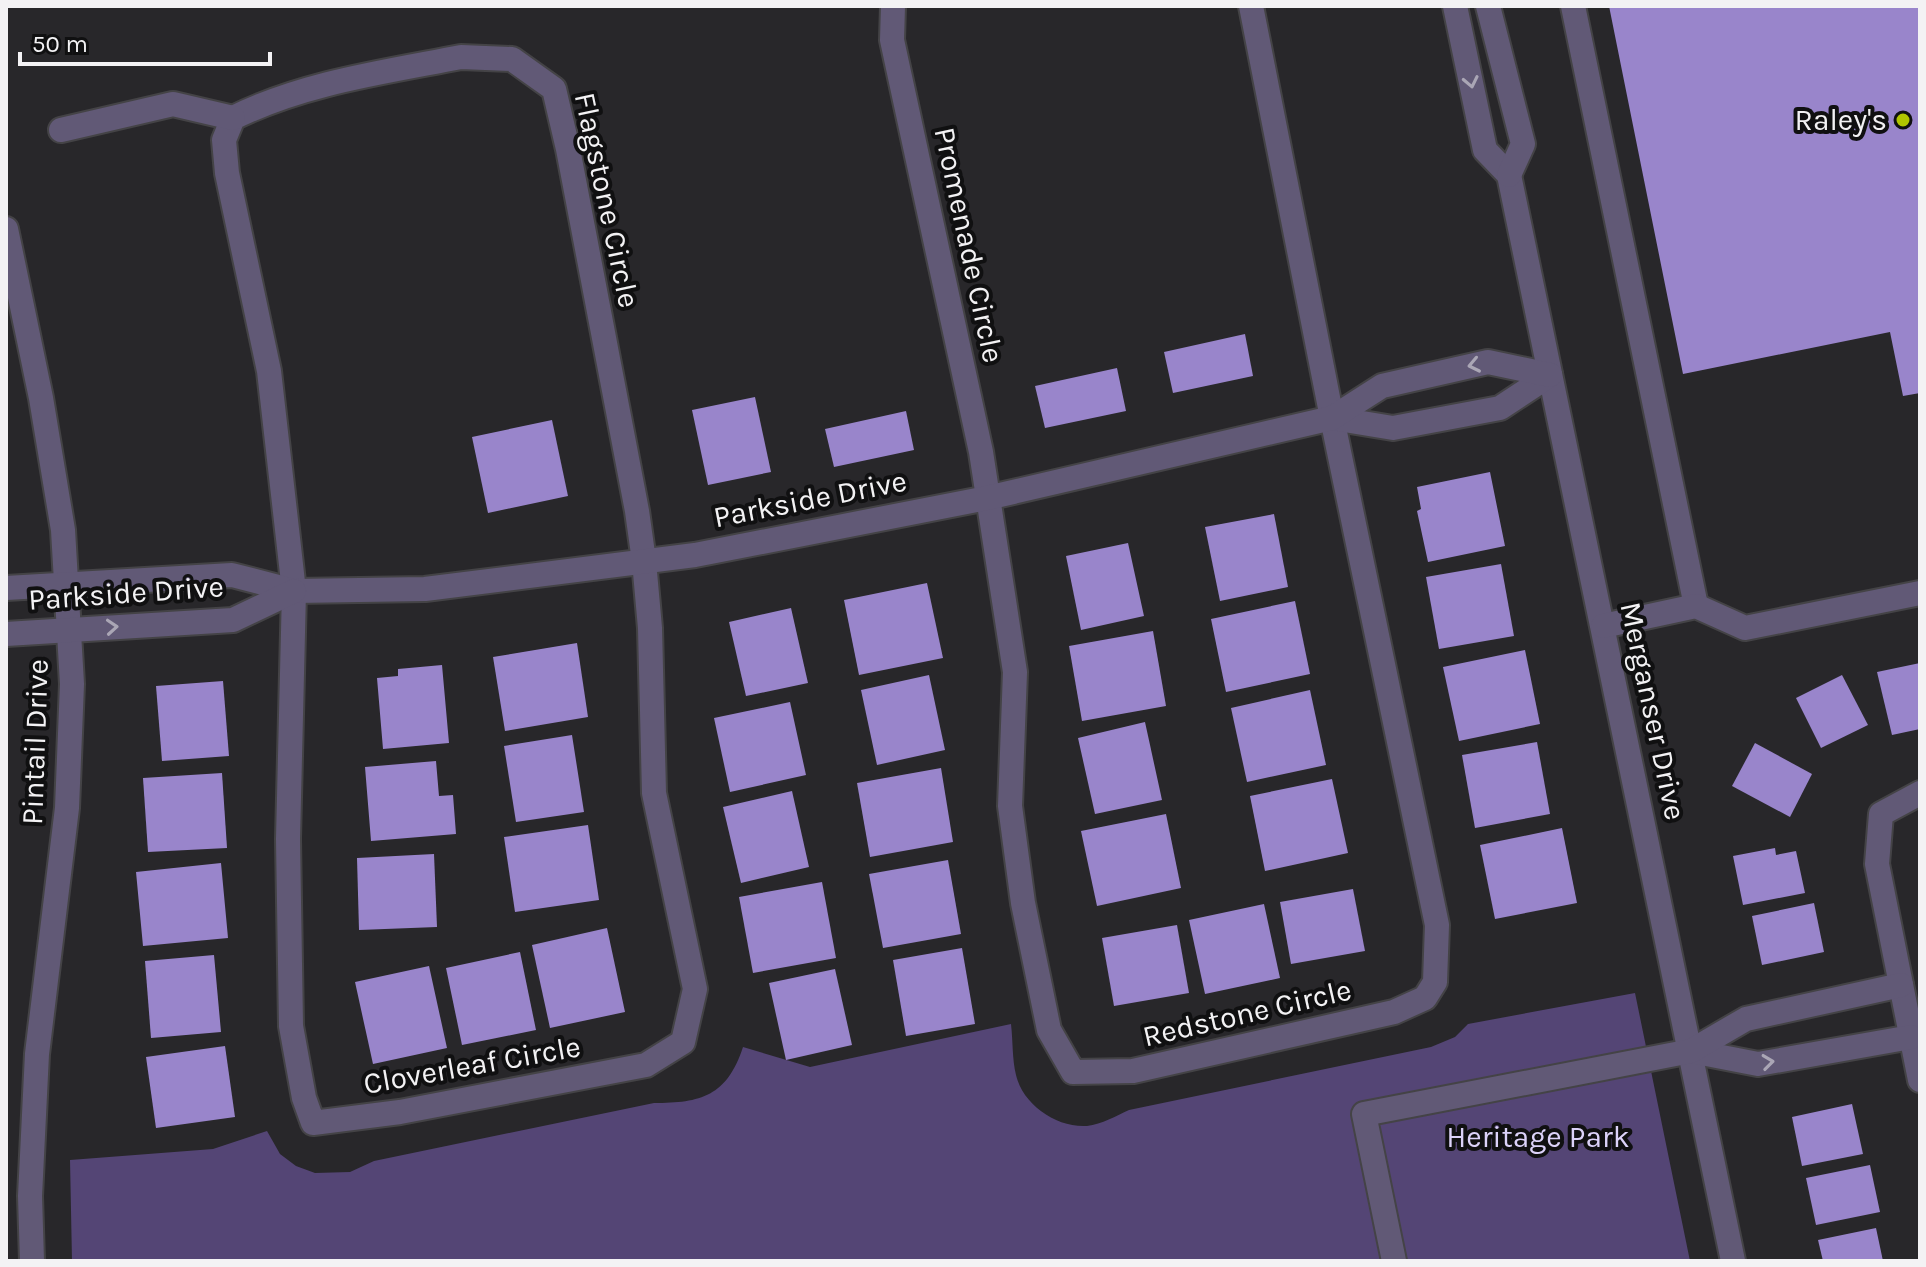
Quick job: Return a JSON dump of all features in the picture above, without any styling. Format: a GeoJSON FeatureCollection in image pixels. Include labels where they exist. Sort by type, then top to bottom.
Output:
{"type":"FeatureCollection","features":[{"type":"Feature","properties":{"kind":"street","name":"Promenade Circle"},"geometry":{"type":"LineString","coordinates":[[893,6],[892,40],[981,452],[987,498]]}},
{"type":"Feature","properties":{"kind":"street"},"geometry":{"type":"LineString","coordinates":[[1251,6],[1332,418]]}},
{"type":"Feature","properties":{"kind":"street","name":"Merganser Drive"},"geometry":{"type":"LineString","coordinates":[[1455,6],[1485,150],[1509,175],[1733,1261]]}},
{"type":"Feature","properties":{"kind":"street"},"geometry":{"type":"LineString","coordinates":[[1488,6],[1523,144],[1509,175]]}},
{"type":"Feature","properties":{"kind":"street"},"geometry":{"type":"LineString","coordinates":[[1573,6],[1696,606]]}},
{"type":"Feature","properties":{"kind":"street","name":"Flagstone Circle"},"geometry":{"type":"LineString","coordinates":[[233,118],[269,100],[461,57],[512,59],[554,89],[603,331],[644,561]]}},
{"type":"Feature","properties":{"kind":"street"},"geometry":{"type":"LineString","coordinates":[[61,130],[173,104],[233,118],[224,140],[227,173],[269,371],[294,591]]}},
{"type":"Feature","properties":{"kind":"street","name":"Pintail Drive"},"geometry":{"type":"LineString","coordinates":[[6,229],[41,398],[63,530],[72,684],[67,808],[37,1054],[30,1196],[32,1261]]}},
{"type":"Feature","properties":{"kind":"street","name":"Parkside Drive"},"geometry":{"type":"LineString","coordinates":[[6,588],[232,575],[294,591],[425,589],[695,555],[987,498],[1332,418],[1382,386],[1488,362],[1550,375]]}},
{"type":"Feature","properties":{"kind":"street","name":"Parkside Drive"},"geometry":{"type":"LineString","coordinates":[[1332,418],[1393,428],[1500,408],[1550,375]]}},
{"type":"Feature","properties":{"kind":"street","name":"Redstone Circle"},"geometry":{"type":"LineString","coordinates":[[987,498],[1015,672],[1010,806],[1023,903],[1049,1030],[1073,1072],[1133,1071],[1394,1012],[1425,998],[1435,982],[1437,925],[1332,418]]}},
{"type":"Feature","properties":{"kind":"street","name":"Cloverleaf Circle"},"geometry":{"type":"LineString","coordinates":[[294,591],[288,839],[291,1026],[304,1098],[313,1123],[400,1112],[646,1065],[683,1042],[695,989],[654,793],[650,628],[644,561]]}},
{"type":"Feature","properties":{"kind":"street","name":"Parkside Drive"},"geometry":{"type":"LineString","coordinates":[[6,634],[233,620],[294,591]]}},
{"type":"Feature","properties":{"kind":"street"},"geometry":{"type":"LineString","coordinates":[[1603,626],[1696,606],[1745,628],[1920,593]]}},
{"type":"Feature","properties":{"kind":"street"},"geometry":{"type":"LineString","coordinates":[[1920,793],[1881,814],[1877,864],[1920,1080]]}},
{"type":"Feature","properties":{"kind":"street"},"geometry":{"type":"LineString","coordinates":[[1394,1261],[1364,1114],[1691,1051],[1746,1019],[1901,985]]}},
{"type":"Feature","properties":{"kind":"street"},"geometry":{"type":"LineString","coordinates":[[1691,1051],[1758,1064],[1911,1037]]}},
{"type":"Feature","properties":{"kind":"green space","name":"Heritage Park"},"geometry":{"type":"Polygon","coordinates":[[[1635,993],[1690,1261],[72,1261],[70,1160],[213,1149],[267,1131],[280,1154],[296,1166],[315,1173],[350,1172],[374,1161],[654,1103],[699,1098],[720,1086],[729,1076],[743,1047],[810,1067],[1011,1024],[1015,1069],[1026,1096],[1053,1119],[1087,1126],[1129,1110],[1431,1047],[1455,1037],[1468,1024],[1635,993]]]}},
{"type":"Feature","properties":{"kind":"building"},"geometry":{"type":"Polygon","coordinates":[[[1609,6],[1920,6],[1920,393],[1903,396],[1890,332],[1683,374],[1609,6]]]}},
{"type":"Feature","properties":{"kind":"building"},"geometry":{"type":"Polygon","coordinates":[[[1245,334],[1253,376],[1173,393],[1164,352],[1245,334]]]}},
{"type":"Feature","properties":{"kind":"building"},"geometry":{"type":"Polygon","coordinates":[[[1117,368],[1126,411],[1045,428],[1035,386],[1117,368]]]}},
{"type":"Feature","properties":{"kind":"building"},"geometry":{"type":"Polygon","coordinates":[[[755,397],[771,472],[708,485],[692,410],[755,397]]]}},
{"type":"Feature","properties":{"kind":"building"},"geometry":{"type":"Polygon","coordinates":[[[906,411],[914,450],[834,467],[825,429],[906,411]]]}},
{"type":"Feature","properties":{"kind":"building"},"geometry":{"type":"Polygon","coordinates":[[[552,420],[568,496],[488,513],[472,437],[552,420]]]}},
{"type":"Feature","properties":{"kind":"building"},"geometry":{"type":"Polygon","coordinates":[[[1490,472],[1505,546],[1428,562],[1417,511],[1421,509],[1417,487],[1490,472]]]}},
{"type":"Feature","properties":{"kind":"building"},"geometry":{"type":"Polygon","coordinates":[[[1274,514],[1288,587],[1220,601],[1205,527],[1274,514]]]}},
{"type":"Feature","properties":{"kind":"building"},"geometry":{"type":"Polygon","coordinates":[[[1128,543],[1144,616],[1081,630],[1066,556],[1128,543]]]}},
{"type":"Feature","properties":{"kind":"building"},"geometry":{"type":"Polygon","coordinates":[[[1501,564],[1514,636],[1439,649],[1426,577],[1501,564]]]}},
{"type":"Feature","properties":{"kind":"building"},"geometry":{"type":"Polygon","coordinates":[[[927,583],[943,658],[859,675],[844,600],[927,583]]]}},
{"type":"Feature","properties":{"kind":"building"},"geometry":{"type":"Polygon","coordinates":[[[1295,601],[1310,674],[1226,692],[1211,619],[1295,601]]]}},
{"type":"Feature","properties":{"kind":"building"},"geometry":{"type":"Polygon","coordinates":[[[791,608],[808,683],[746,696],[729,622],[791,608]]]}},
{"type":"Feature","properties":{"kind":"building"},"geometry":{"type":"Polygon","coordinates":[[[1153,631],[1166,706],[1082,721],[1069,646],[1153,631]]]}},
{"type":"Feature","properties":{"kind":"building"},"geometry":{"type":"Polygon","coordinates":[[[577,643],[588,717],[505,731],[493,657],[577,643]]]}},
{"type":"Feature","properties":{"kind":"building"},"geometry":{"type":"Polygon","coordinates":[[[1525,650],[1540,724],[1459,741],[1443,667],[1525,650]]]}},
{"type":"Feature","properties":{"kind":"building"},"geometry":{"type":"Polygon","coordinates":[[[1920,663],[1920,729],[1892,735],[1877,672],[1920,663]]]}},
{"type":"Feature","properties":{"kind":"building"},"geometry":{"type":"Polygon","coordinates":[[[442,665],[449,743],[383,749],[377,678],[398,676],[398,669],[442,665]]]}},
{"type":"Feature","properties":{"kind":"building"},"geometry":{"type":"Polygon","coordinates":[[[929,675],[945,750],[877,765],[861,690],[929,675]]]}},
{"type":"Feature","properties":{"kind":"building"},"geometry":{"type":"Polygon","coordinates":[[[1842,675],[1868,725],[1821,748],[1796,698],[1842,675]]]}},
{"type":"Feature","properties":{"kind":"building"},"geometry":{"type":"Polygon","coordinates":[[[223,681],[229,756],[162,761],[156,686],[223,681]]]}},
{"type":"Feature","properties":{"kind":"building"},"geometry":{"type":"Polygon","coordinates":[[[1310,690],[1326,765],[1247,782],[1231,708],[1310,690]]]}},
{"type":"Feature","properties":{"kind":"building"},"geometry":{"type":"Polygon","coordinates":[[[790,702],[806,775],[730,792],[714,718],[790,702]]]}},
{"type":"Feature","properties":{"kind":"building"},"geometry":{"type":"Polygon","coordinates":[[[1145,722],[1162,800],[1095,814],[1078,738],[1145,722]]]}},
{"type":"Feature","properties":{"kind":"building"},"geometry":{"type":"Polygon","coordinates":[[[572,735],[584,812],[516,822],[504,746],[572,735]]]}},
{"type":"Feature","properties":{"kind":"building"},"geometry":{"type":"Polygon","coordinates":[[[1537,742],[1550,814],[1475,828],[1462,755],[1537,742]]]}},
{"type":"Feature","properties":{"kind":"building"},"geometry":{"type":"Polygon","coordinates":[[[1755,743],[1812,774],[1790,817],[1732,786],[1755,743]]]}},
{"type":"Feature","properties":{"kind":"building"},"geometry":{"type":"Polygon","coordinates":[[[436,761],[439,796],[453,795],[456,834],[371,841],[365,767],[436,761]]]}},
{"type":"Feature","properties":{"kind":"building"},"geometry":{"type":"Polygon","coordinates":[[[941,768],[953,842],[870,857],[857,783],[941,768]]]}},
{"type":"Feature","properties":{"kind":"building"},"geometry":{"type":"Polygon","coordinates":[[[222,773],[227,848],[148,852],[143,778],[222,773]]]}},
{"type":"Feature","properties":{"kind":"building"},"geometry":{"type":"Polygon","coordinates":[[[1332,779],[1348,853],[1265,871],[1250,796],[1332,779]]]}},
{"type":"Feature","properties":{"kind":"building"},"geometry":{"type":"Polygon","coordinates":[[[792,791],[809,867],[741,883],[723,807],[792,791]]]}},
{"type":"Feature","properties":{"kind":"building"},"geometry":{"type":"Polygon","coordinates":[[[1166,814],[1181,888],[1097,906],[1081,831],[1166,814]]]}},
{"type":"Feature","properties":{"kind":"building"},"geometry":{"type":"Polygon","coordinates":[[[588,825],[599,900],[515,912],[504,837],[588,825]]]}},
{"type":"Feature","properties":{"kind":"building"},"geometry":{"type":"Polygon","coordinates":[[[1562,828],[1577,903],[1495,919],[1480,845],[1562,828]]]}},
{"type":"Feature","properties":{"kind":"building"},"geometry":{"type":"Polygon","coordinates":[[[1775,848],[1776,855],[1796,851],[1805,893],[1743,905],[1733,856],[1775,848]]]}},
{"type":"Feature","properties":{"kind":"building"},"geometry":{"type":"Polygon","coordinates":[[[434,854],[437,927],[359,930],[357,858],[434,854]]]}},
{"type":"Feature","properties":{"kind":"building"},"geometry":{"type":"Polygon","coordinates":[[[948,860],[961,934],[883,948],[869,874],[948,860]]]}},
{"type":"Feature","properties":{"kind":"building"},"geometry":{"type":"Polygon","coordinates":[[[221,863],[228,938],[143,946],[136,872],[221,863]]]}},
{"type":"Feature","properties":{"kind":"building"},"geometry":{"type":"Polygon","coordinates":[[[822,882],[836,958],[753,973],[739,897],[822,882]]]}},
{"type":"Feature","properties":{"kind":"building"},"geometry":{"type":"Polygon","coordinates":[[[1353,889],[1365,951],[1291,964],[1280,902],[1353,889]]]}},
{"type":"Feature","properties":{"kind":"building"},"geometry":{"type":"Polygon","coordinates":[[[1814,903],[1824,952],[1762,965],[1752,916],[1814,903]]]}},
{"type":"Feature","properties":{"kind":"building"},"geometry":{"type":"Polygon","coordinates":[[[1264,904],[1280,978],[1205,994],[1189,920],[1264,904]]]}},
{"type":"Feature","properties":{"kind":"building"},"geometry":{"type":"Polygon","coordinates":[[[1177,925],[1189,993],[1114,1006],[1102,938],[1177,925]]]}},
{"type":"Feature","properties":{"kind":"building"},"geometry":{"type":"Polygon","coordinates":[[[607,928],[625,1012],[550,1028],[532,945],[607,928]]]}},
{"type":"Feature","properties":{"kind":"building"},"geometry":{"type":"Polygon","coordinates":[[[962,948],[975,1024],[906,1036],[893,960],[962,948]]]}},
{"type":"Feature","properties":{"kind":"building"},"geometry":{"type":"Polygon","coordinates":[[[520,952],[536,1030],[462,1045],[446,968],[520,952]]]}},
{"type":"Feature","properties":{"kind":"building"},"geometry":{"type":"Polygon","coordinates":[[[214,955],[221,1032],[151,1038],[145,961],[214,955]]]}},
{"type":"Feature","properties":{"kind":"building"},"geometry":{"type":"Polygon","coordinates":[[[429,966],[447,1048],[373,1064],[355,982],[429,966]]]}},
{"type":"Feature","properties":{"kind":"building"},"geometry":{"type":"Polygon","coordinates":[[[835,969],[852,1045],[786,1060],[769,983],[835,969]]]}},
{"type":"Feature","properties":{"kind":"building"},"geometry":{"type":"Polygon","coordinates":[[[225,1046],[235,1117],[156,1128],[146,1057],[225,1046]]]}},
{"type":"Feature","properties":{"kind":"building"},"geometry":{"type":"Polygon","coordinates":[[[1852,1104],[1863,1154],[1802,1166],[1792,1117],[1852,1104]]]}},
{"type":"Feature","properties":{"kind":"building"},"geometry":{"type":"Polygon","coordinates":[[[1870,1165],[1880,1212],[1816,1225],[1806,1178],[1870,1165]]]}},
{"type":"Feature","properties":{"kind":"building"},"geometry":{"type":"Polygon","coordinates":[[[1876,1228],[1883,1261],[1823,1261],[1818,1240],[1876,1228]]]}},
{"type":"Feature","properties":{"kind":"place","name":"Raley's"},"geometry":{"type":"Point","coordinates":[1903,120]}}]}
